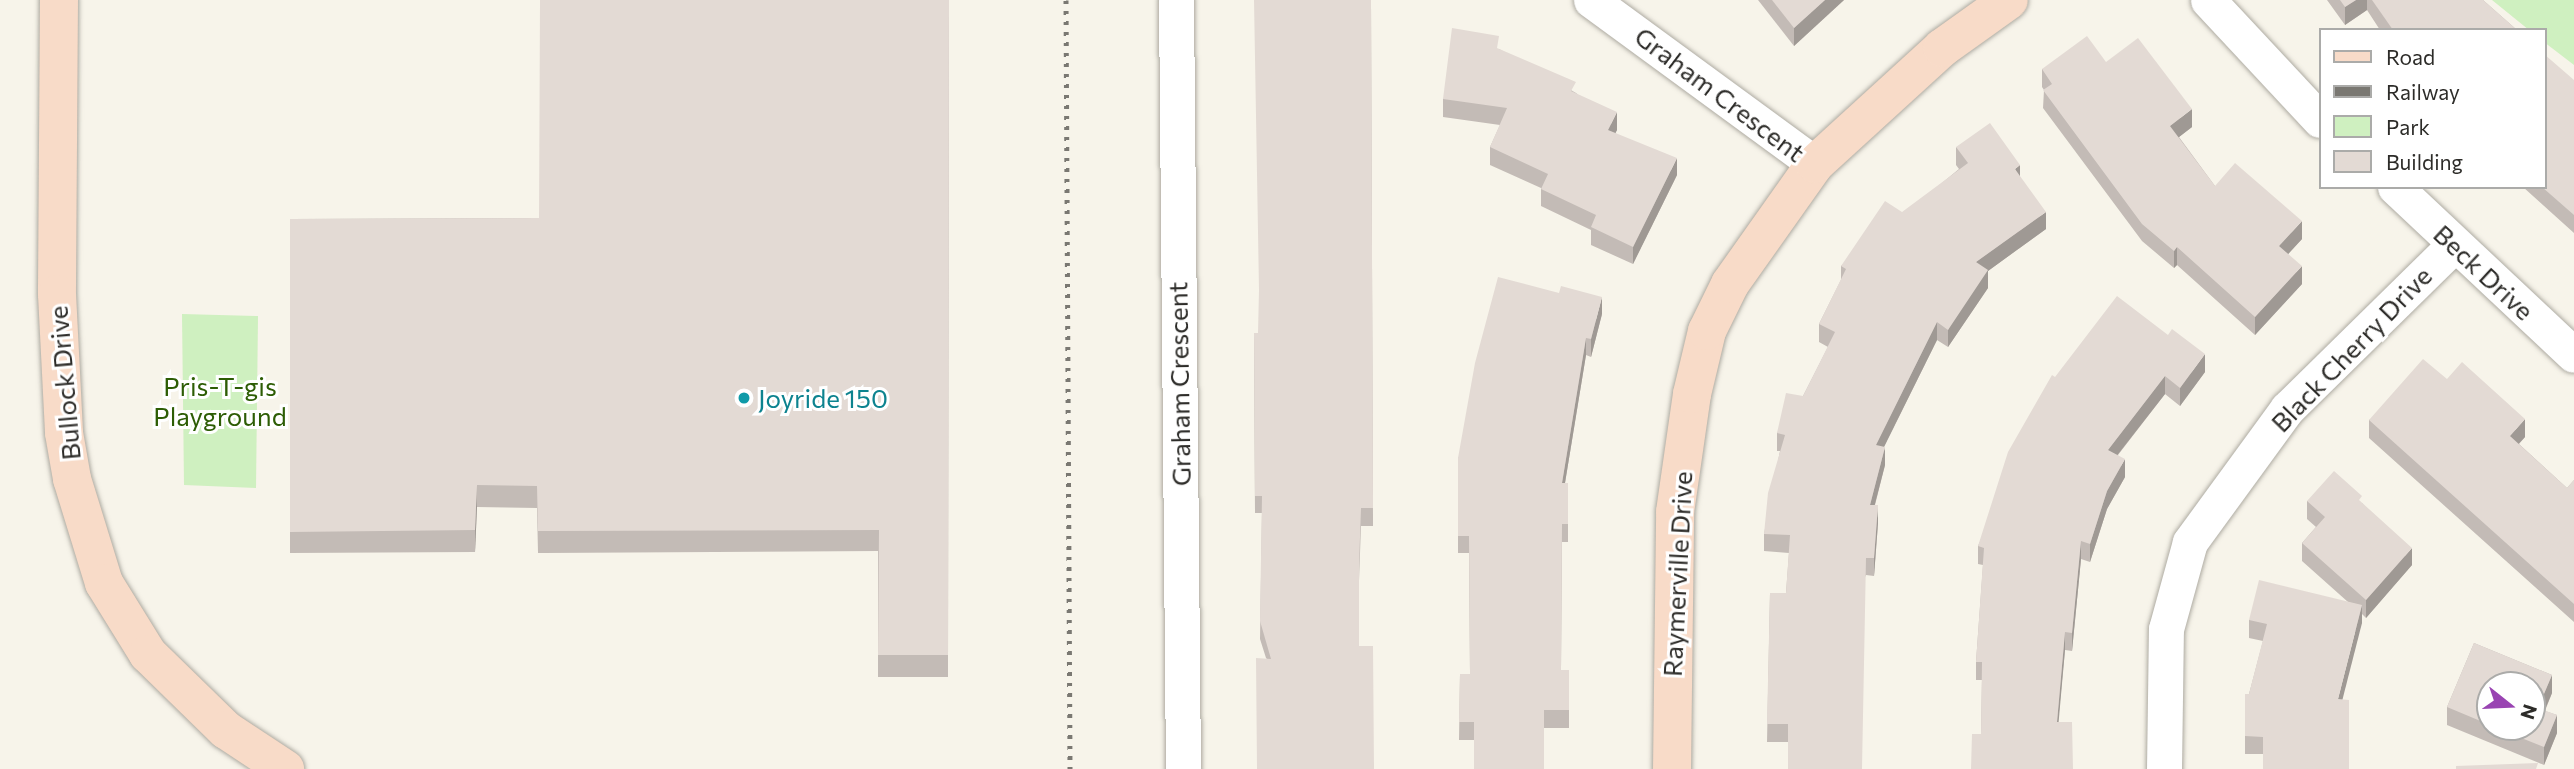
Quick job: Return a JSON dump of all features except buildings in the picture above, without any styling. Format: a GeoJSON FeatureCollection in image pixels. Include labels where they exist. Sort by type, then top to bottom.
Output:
{"type":"FeatureCollection","features":[{"type":"Feature","properties":{"kind":"street","name":"Bullock Drive"},"geometry":{"type":"LineString","coordinates":[[60,0],[57,295],[64,433],[79,503],[104,583],[148,654],[226,730],[285,769]]}},
{"type":"Feature","properties":{"kind":"street","name":"Graham Crescent"},"geometry":{"type":"LineString","coordinates":[[1176,0],[1183,769]]}},
{"type":"Feature","properties":{"kind":"street","name":"Graham Crescent"},"geometry":{"type":"LineString","coordinates":[[1591,0],[1815,164]]}},
{"type":"Feature","properties":{"kind":"street","name":"Raymerville Drive"},"geometry":{"type":"LineString","coordinates":[[1672,769],[1675,512],[1692,394],[1707,331],[1730,284],[1815,164],[1942,48],[2009,0]]}},
{"type":"Feature","properties":{"kind":"street"},"geometry":{"type":"LineString","coordinates":[[2208,0],[2318,118]]}},
{"type":"Feature","properties":{"kind":"street","name":"Beck Drive"},"geometry":{"type":"LineString","coordinates":[[2397,189],[2574,355]]}},
{"type":"Feature","properties":{"kind":"street","name":"Black Cherry Drive"},"geometry":{"type":"LineString","coordinates":[[2164,769],[2166,629],[2190,542],[2287,409],[2455,245]]}},
{"type":"Feature","properties":{"kind":"green space"},"geometry":{"type":"Polygon","coordinates":[[[2492,0],[2574,0],[2574,65],[2546,44],[2546,28],[2527,28],[2492,0]]]}},
{"type":"Feature","properties":{"kind":"green space","name":"Pris-T-gis Playground"},"geometry":{"type":"Polygon","coordinates":[[[182,314],[258,316],[256,488],[184,485],[182,314]]]}},
{"type":"Feature","properties":{"kind":"railway"},"geometry":{"type":"LineString","coordinates":[[1066,0],[1070,769]]}},
{"type":"Feature","properties":{"kind":"place","name":"Joyride 150"},"geometry":{"type":"Point","coordinates":[744,398]}}]}
